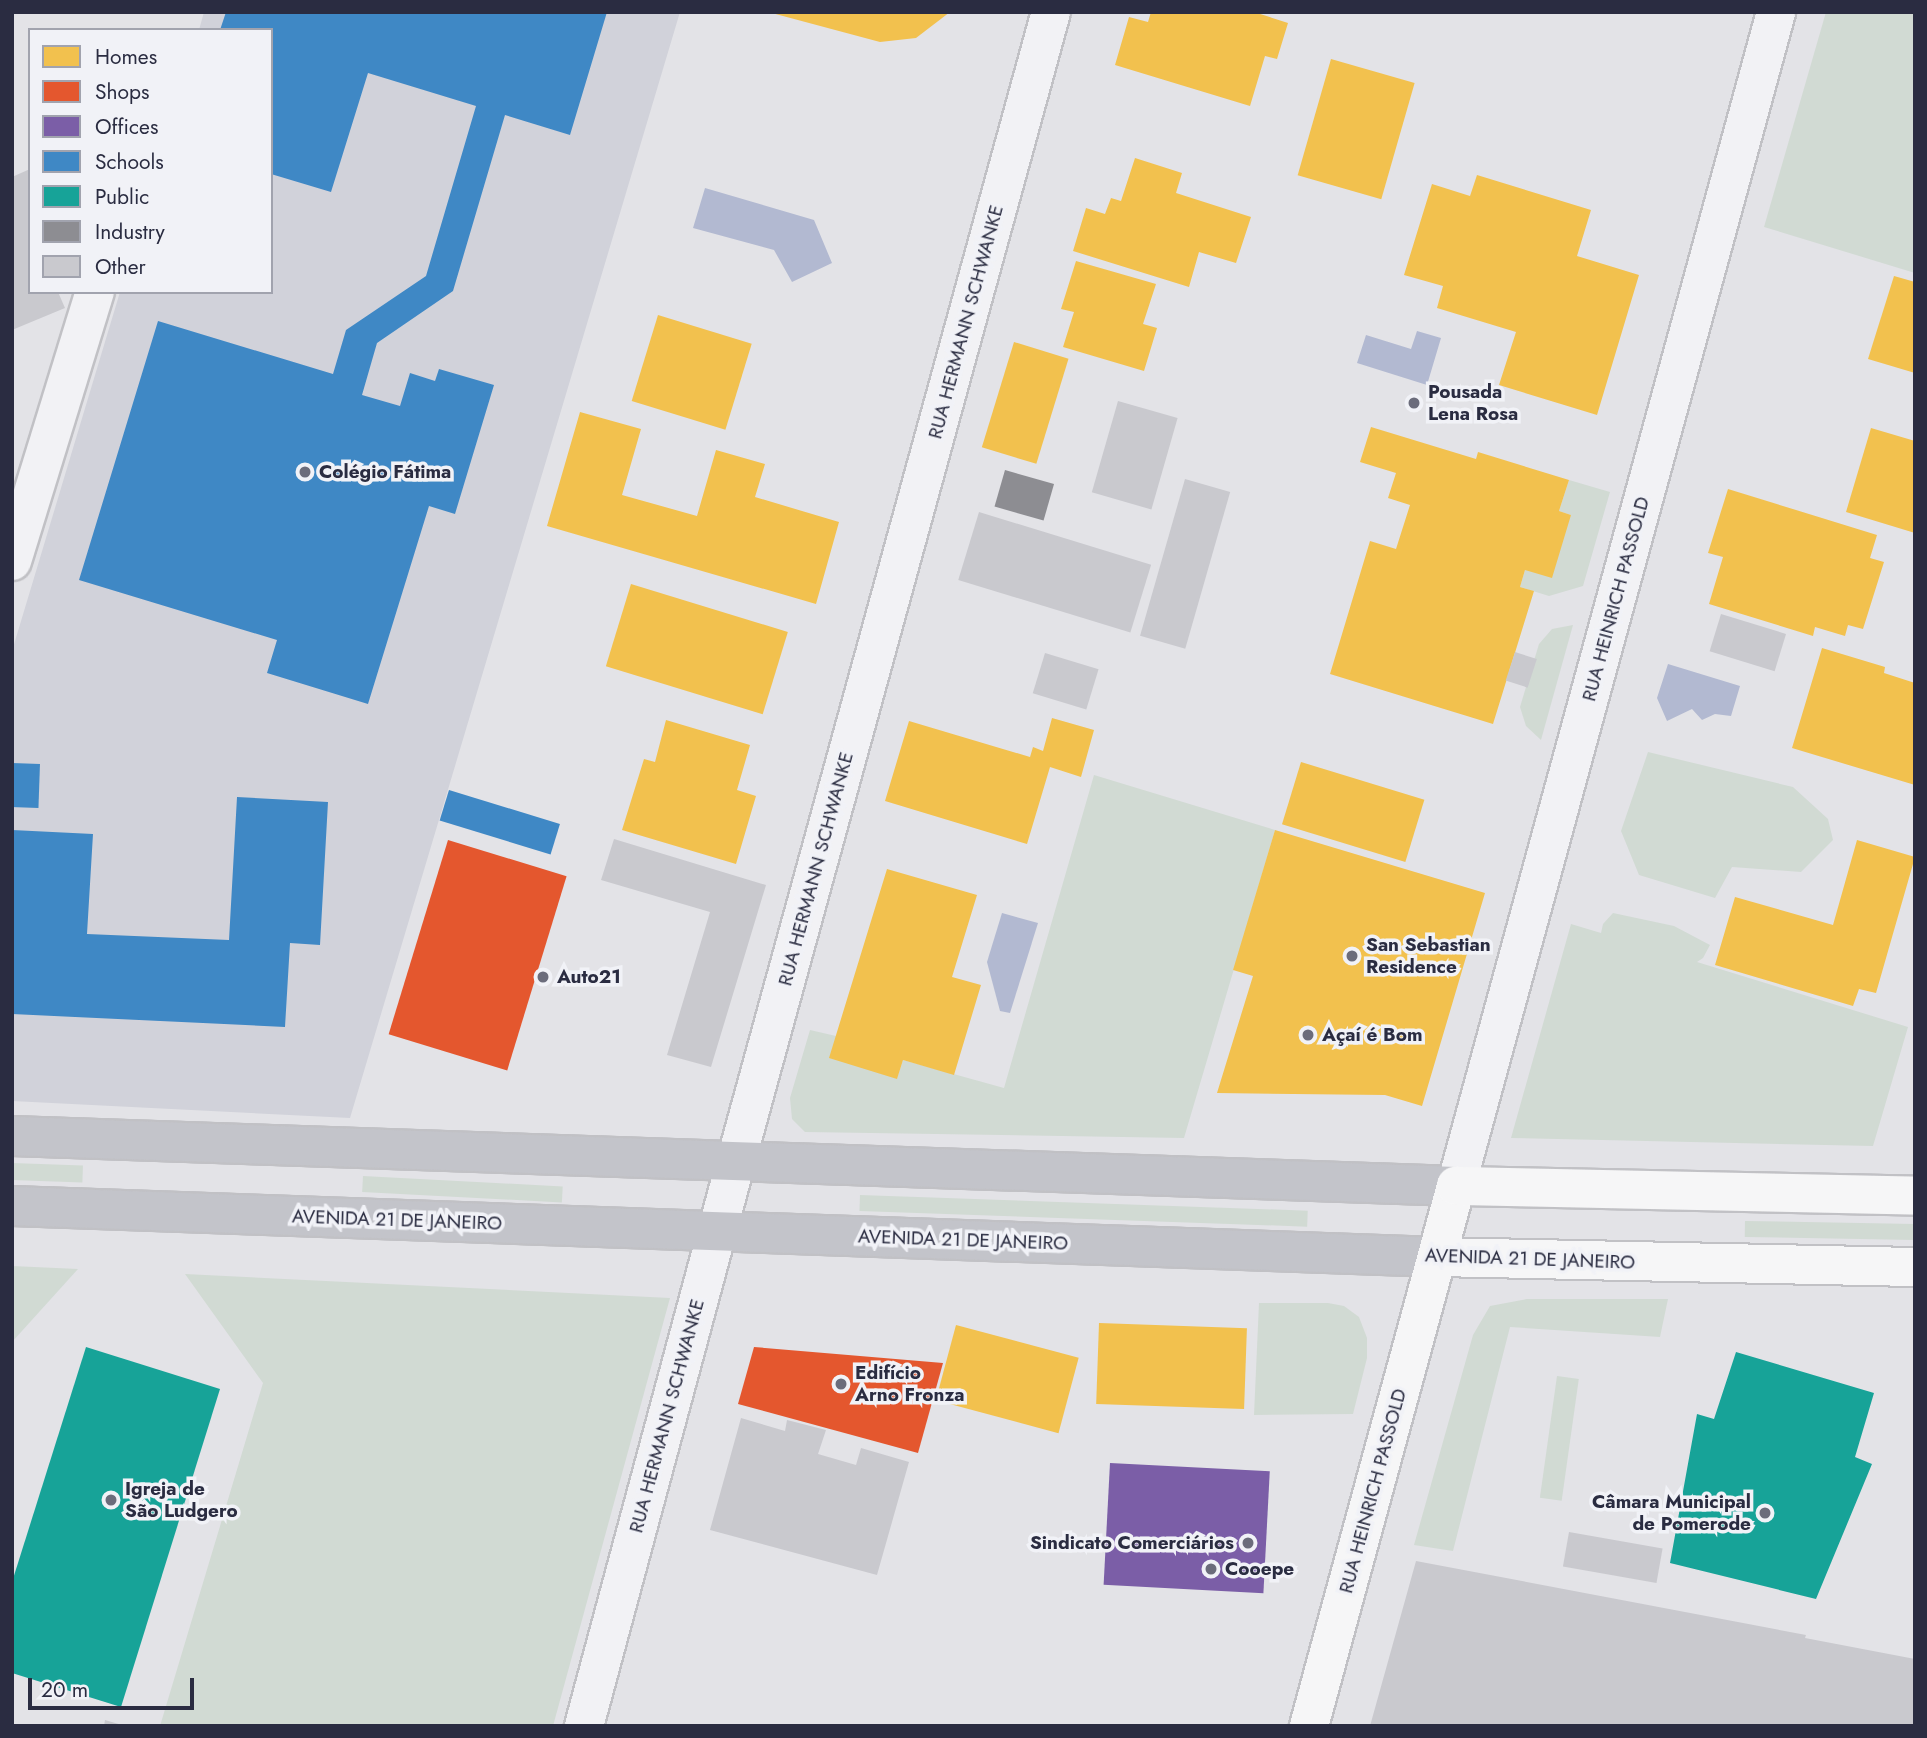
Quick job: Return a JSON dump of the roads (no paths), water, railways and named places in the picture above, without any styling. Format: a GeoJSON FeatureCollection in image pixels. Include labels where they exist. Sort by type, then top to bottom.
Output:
{"type":"FeatureCollection","features":[{"type":"Feature","properties":{"kind":"main road"},"geometry":{"type":"LineString","coordinates":[[12,1136],[1456,1186],[1915,1196]]}},
{"type":"Feature","properties":{"kind":"main road","name":"RUA HEINRICH PASSOLD"},"geometry":{"type":"LineString","coordinates":[[1309,1726],[1456,1186]]}},
{"type":"Feature","properties":{"kind":"main road","name":"AVENIDA 21 DE JANEIRO"},"geometry":{"type":"LineString","coordinates":[[12,1206],[1437,1257],[1915,1267]]}},
{"type":"Feature","properties":{"kind":"street","name":"RUA HERMANN SCHWANKE"},"geometry":{"type":"LineString","coordinates":[[584,1726],[716,1231],[1051,12]]}},
{"type":"Feature","properties":{"kind":"street","name":"RUA HEINRICH PASSOLD"},"geometry":{"type":"LineString","coordinates":[[1456,1186],[1776,12]]}},
{"type":"Feature","properties":{"kind":"street"},"geometry":{"type":"LineString","coordinates":[[12,561],[94,294]]}},
{"type":"Feature","properties":{"kind":"water"},"geometry":{"type":"Polygon","coordinates":[[[705,188],[814,220],[832,263],[792,282],[774,250],[693,228],[705,188]]]}},
{"type":"Feature","properties":{"kind":"water"},"geometry":{"type":"Polygon","coordinates":[[[1417,331],[1441,338],[1427,385],[1357,363],[1366,335],[1411,349],[1417,331]]]}},
{"type":"Feature","properties":{"kind":"water"},"geometry":{"type":"Polygon","coordinates":[[[1668,664],[1740,686],[1731,716],[1715,714],[1702,720],[1692,709],[1667,721],[1657,698],[1668,664]]]}},
{"type":"Feature","properties":{"kind":"water"},"geometry":{"type":"Polygon","coordinates":[[[1002,913],[1038,923],[1010,1013],[1000,1011],[987,962],[1002,913]]]}},
{"type":"Feature","properties":{"kind":"place","name":"Pousada Lena Rosa"},"geometry":{"type":"Point","coordinates":[1414,403]}},
{"type":"Feature","properties":{"kind":"place","name":"Colégio Fátima"},"geometry":{"type":"Point","coordinates":[305,472]}},
{"type":"Feature","properties":{"kind":"place","name":"San Sebastian Residence"},"geometry":{"type":"Point","coordinates":[1352,956]}},
{"type":"Feature","properties":{"kind":"place","name":"Auto21"},"geometry":{"type":"Point","coordinates":[543,977]}},
{"type":"Feature","properties":{"kind":"place","name":"Açaí é Bom"},"geometry":{"type":"Point","coordinates":[1308,1035]}},
{"type":"Feature","properties":{"kind":"place","name":"Edifício Arno Fronza"},"geometry":{"type":"Point","coordinates":[841,1384]}},
{"type":"Feature","properties":{"kind":"place","name":"Igreja de São Ludgero"},"geometry":{"type":"Point","coordinates":[111,1500]}},
{"type":"Feature","properties":{"kind":"place","name":"Câmara Municipal de Pomerode"},"geometry":{"type":"Point","coordinates":[1765,1513]}},
{"type":"Feature","properties":{"kind":"place","name":"Sindicato Comerciários"},"geometry":{"type":"Point","coordinates":[1248,1543]}},
{"type":"Feature","properties":{"kind":"place","name":"Cooepe"},"geometry":{"type":"Point","coordinates":[1211,1569]}}]}
